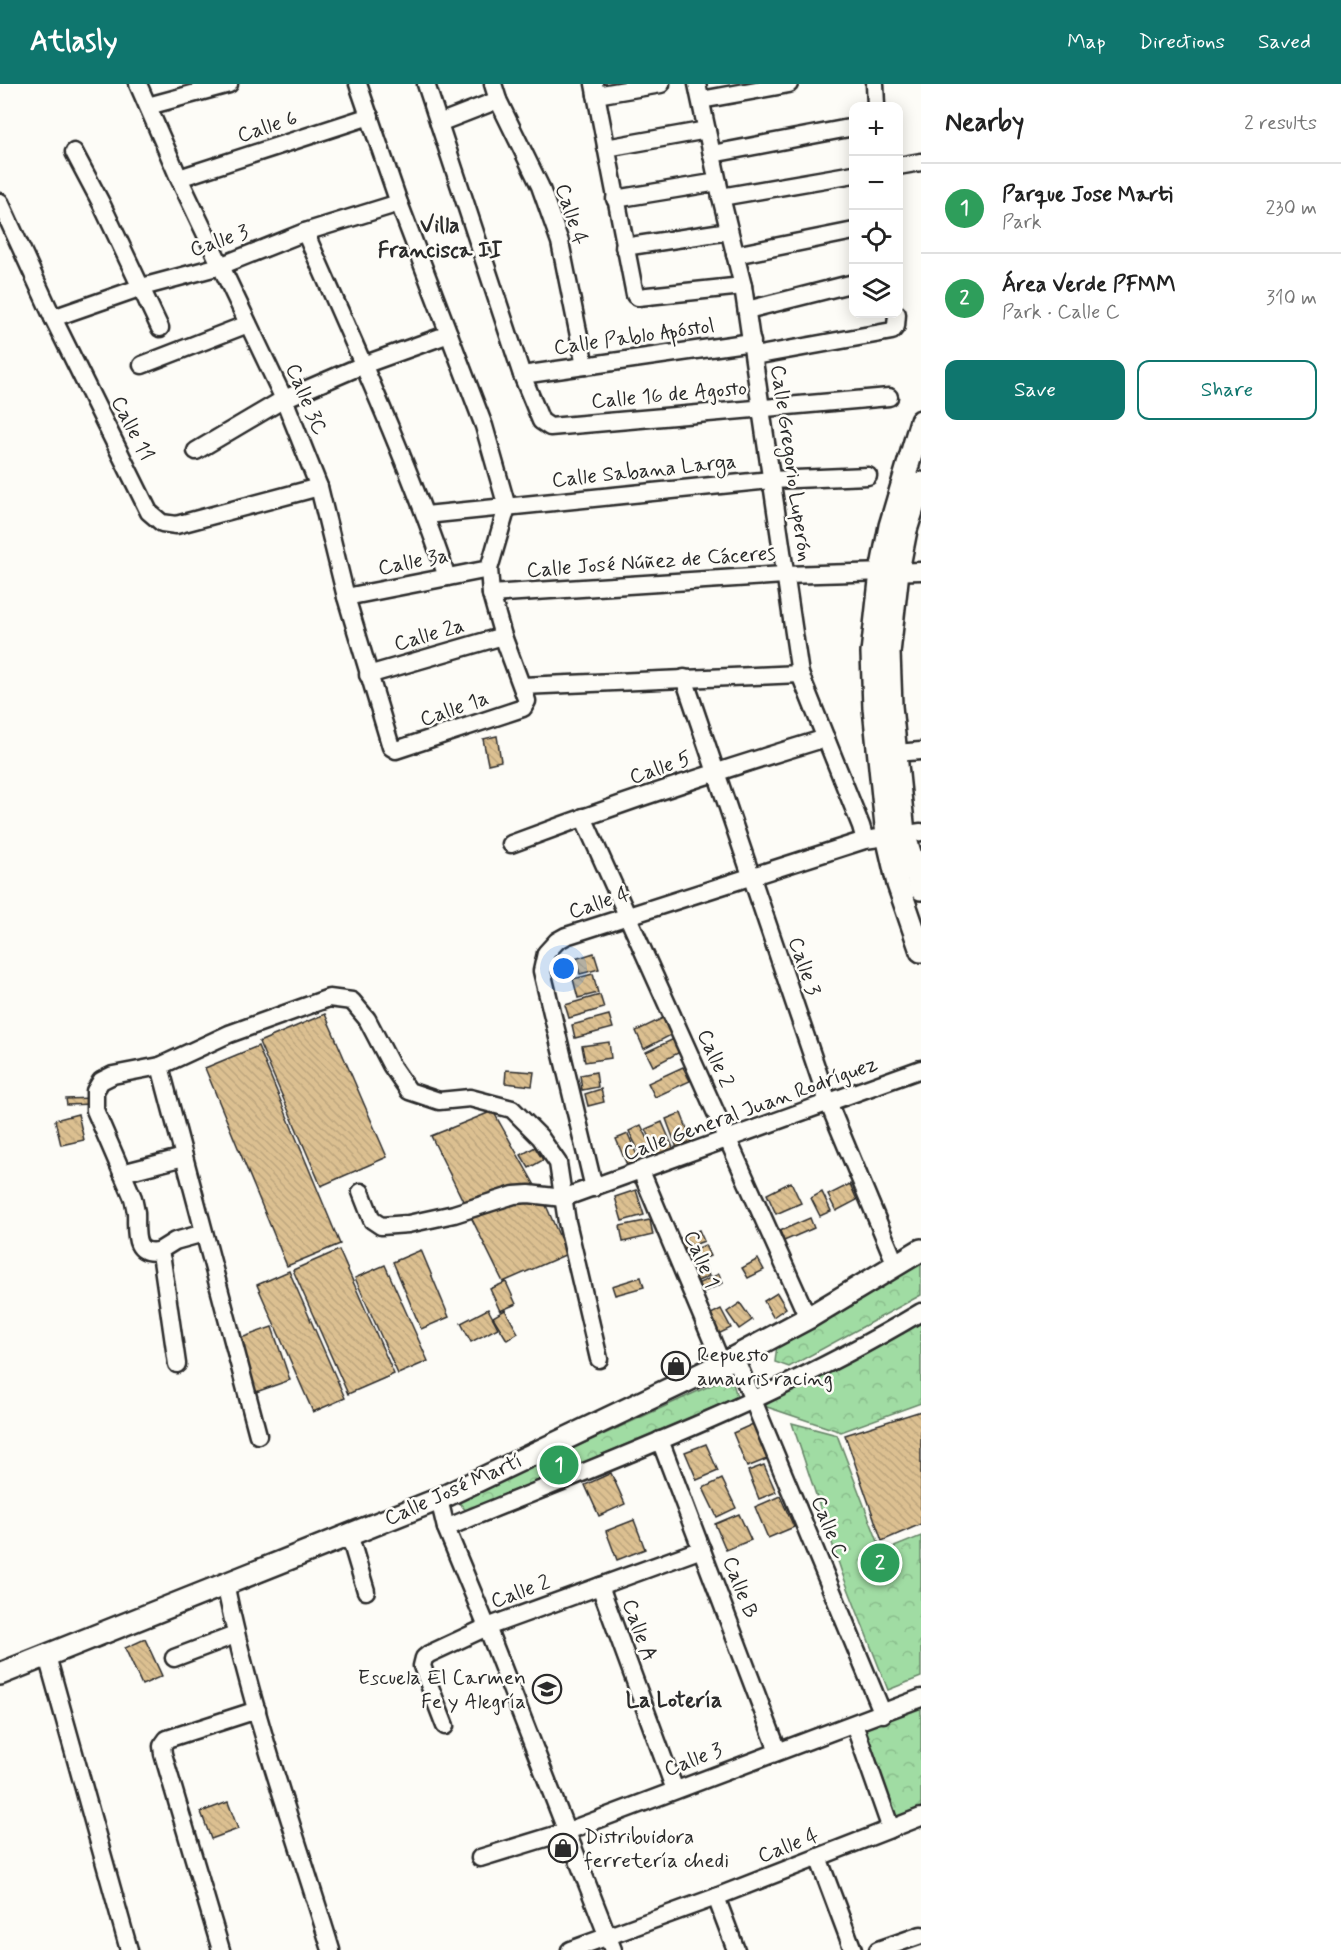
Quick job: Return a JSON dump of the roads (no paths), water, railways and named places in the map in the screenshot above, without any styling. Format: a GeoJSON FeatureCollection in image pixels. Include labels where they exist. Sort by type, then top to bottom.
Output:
{"type":"FeatureCollection","features":[{"type":"Feature","properties":{"kind":"main road"},"geometry":{"type":"LineString","coordinates":[[921,421],[913,489],[889,572],[872,653],[874,708],[921,890]]}},
{"type":"Feature","properties":{"kind":"main road"},"geometry":{"type":"LineString","coordinates":[[889,572],[891,706],[895,753],[907,834],[898,884],[921,951]]}},
{"type":"Feature","properties":{"kind":"main road","name":"Calle José Martí"},"geometry":{"type":"LineString","coordinates":[[0,1674],[439,1499],[728,1361],[808,1318],[921,1250]]}},
{"type":"Feature","properties":{"kind":"street","name":"Calle 3C"},"geometry":{"type":"LineString","coordinates":[[138,84],[179,178],[284,399],[320,488],[346,597],[391,747]]}},
{"type":"Feature","properties":{"kind":"street"},"geometry":{"type":"LineString","coordinates":[[148,106],[229,84]]}},
{"type":"Feature","properties":{"kind":"street"},"geometry":{"type":"LineString","coordinates":[[358,84],[399,203],[484,426],[507,507],[489,569],[491,594],[503,636],[525,694],[684,678],[800,674]]}},
{"type":"Feature","properties":{"kind":"street","name":"Calle 16 de Agosto"},"geometry":{"type":"LineString","coordinates":[[426,84],[522,375],[541,421],[550,427],[889,397]]}},
{"type":"Feature","properties":{"kind":"street"},"geometry":{"type":"LineString","coordinates":[[661,84],[595,89],[633,291],[638,297],[743,286]]}},
{"type":"Feature","properties":{"kind":"street"},"geometry":{"type":"LineString","coordinates":[[699,92],[789,84]]}},
{"type":"Feature","properties":{"kind":"street"},"geometry":{"type":"LineString","coordinates":[[875,84],[876,102]]}},
{"type":"Feature","properties":{"kind":"street"},"geometry":{"type":"LineString","coordinates":[[439,123],[495,92]]}},
{"type":"Feature","properties":{"kind":"street","name":"Calle 4"},"geometry":{"type":"LineString","coordinates":[[495,92],[540,186],[560,242],[585,366]]}},
{"type":"Feature","properties":{"kind":"street","name":"Calle Gregorio Luperón"},"geometry":{"type":"LineString","coordinates":[[699,92],[743,286],[800,674],[865,840]]}},
{"type":"Feature","properties":{"kind":"street","name":"Calle 6"},"geometry":{"type":"LineString","coordinates":[[179,178],[370,116]]}},
{"type":"Feature","properties":{"kind":"street"},"geometry":{"type":"LineString","coordinates":[[712,154],[849,128]]}},
{"type":"Feature","properties":{"kind":"street"},"geometry":{"type":"LineString","coordinates":[[606,148],[707,130]]}},
{"type":"Feature","properties":{"kind":"street"},"geometry":{"type":"LineString","coordinates":[[74,152],[142,287],[160,328]]}},
{"type":"Feature","properties":{"kind":"street"},"geometry":{"type":"LineString","coordinates":[[903,165],[921,162]]}},
{"type":"Feature","properties":{"kind":"street"},"geometry":{"type":"LineString","coordinates":[[615,200],[849,175]]}},
{"type":"Feature","properties":{"kind":"street","name":"Calle 11"},"geometry":{"type":"LineString","coordinates":[[0,202],[52,318],[149,512],[162,523],[177,525],[320,488]]}},
{"type":"Feature","properties":{"kind":"street","name":"Calle 3"},"geometry":{"type":"LineString","coordinates":[[52,318],[142,287],[220,266],[305,232],[399,203]]}},
{"type":"Feature","properties":{"kind":"street"},"geometry":{"type":"LineString","coordinates":[[624,247],[729,231]]}},
{"type":"Feature","properties":{"kind":"street"},"geometry":{"type":"LineString","coordinates":[[305,232],[426,515],[447,577]]}},
{"type":"Feature","properties":{"kind":"street"},"geometry":{"type":"LineString","coordinates":[[735,255],[849,232]]}},
{"type":"Feature","properties":{"kind":"street"},"geometry":{"type":"LineString","coordinates":[[747,310],[849,284]]}},
{"type":"Feature","properties":{"kind":"street","name":"Calle Pablo Apóstol"},"geometry":{"type":"LineString","coordinates":[[522,375],[892,331],[897,320]]}},
{"type":"Feature","properties":{"kind":"street"},"geometry":{"type":"LineString","coordinates":[[142,364],[248,324]]}},
{"type":"Feature","properties":{"kind":"street"},"geometry":{"type":"LineString","coordinates":[[196,451],[284,399],[363,365],[449,334]]}},
{"type":"Feature","properties":{"kind":"street","name":"Calle Sabana Larga"},"geometry":{"type":"LineString","coordinates":[[426,515],[771,480],[868,476]]}},
{"type":"Feature","properties":{"kind":"street","name":"Calle 3a"},"geometry":{"type":"LineString","coordinates":[[346,597],[489,569]]}},
{"type":"Feature","properties":{"kind":"street","name":"Calle José Núñez de Cáceres"},"geometry":{"type":"LineString","coordinates":[[491,594],[784,575],[921,572]]}},
{"type":"Feature","properties":{"kind":"street","name":"Calle 2a"},"geometry":{"type":"LineString","coordinates":[[368,675],[503,636]]}},
{"type":"Feature","properties":{"kind":"street","name":"Calle 3"},"geometry":{"type":"LineString","coordinates":[[684,678],[828,1102],[897,1265]]}},
{"type":"Feature","properties":{"kind":"street","name":"Calle 1a"},"geometry":{"type":"LineString","coordinates":[[391,747],[398,750],[513,712],[525,707],[525,694]]}},
{"type":"Feature","properties":{"kind":"street","name":"Calle 5"},"geometry":{"type":"LineString","coordinates":[[511,844],[715,772],[826,738]]}},
{"type":"Feature","properties":{"kind":"street"},"geometry":{"type":"LineString","coordinates":[[895,753],[921,751]]}},
{"type":"Feature","properties":{"kind":"street","name":"Calle 2"},"geometry":{"type":"LineString","coordinates":[[583,817],[808,1318]]}},
{"type":"Feature","properties":{"kind":"street"},"geometry":{"type":"LineString","coordinates":[[907,834],[921,849]]}},
{"type":"Feature","properties":{"kind":"street","name":"Calle 4"},"geometry":{"type":"LineString","coordinates":[[594,1188],[542,964],[546,953],[557,941],[627,915],[752,878],[865,840],[907,834]]}},
{"type":"Feature","properties":{"kind":"street"},"geometry":{"type":"LineString","coordinates":[[204,1233],[175,1240],[159,1251],[148,1251],[141,1247],[136,1239],[134,1205],[95,1110],[95,1091],[102,1081],[113,1076],[160,1066],[229,1034],[289,1011],[329,998],[352,1001],[367,1020],[391,1065],[409,1091],[439,1101],[470,1098],[512,1109],[540,1137],[558,1163],[567,1222],[599,1359]]}},
{"type":"Feature","properties":{"kind":"street"},"geometry":{"type":"LineString","coordinates":[[160,1066],[258,1435]]}},
{"type":"Feature","properties":{"kind":"street","name":"Calle General Juan Rodríguez"},"geometry":{"type":"LineString","coordinates":[[563,1198],[921,1069]]}},
{"type":"Feature","properties":{"kind":"street"},"geometry":{"type":"LineString","coordinates":[[122,1173],[184,1157]]}},
{"type":"Feature","properties":{"kind":"street","name":"Calle 1"},"geometry":{"type":"LineString","coordinates":[[641,1171],[728,1361]]}},
{"type":"Feature","properties":{"kind":"street"},"geometry":{"type":"LineString","coordinates":[[361,1192],[372,1220],[381,1227],[454,1214],[514,1196],[529,1194],[563,1198]]}},
{"type":"Feature","properties":{"kind":"street"},"geometry":{"type":"LineString","coordinates":[[159,1251],[164,1266],[177,1364]]}},
{"type":"Feature","properties":{"kind":"street"},"geometry":{"type":"LineString","coordinates":[[446,1528],[753,1400],[878,1338],[921,1312]]}},
{"type":"Feature","properties":{"kind":"street","name":"Calle C"},"geometry":{"type":"LineString","coordinates":[[728,1361],[753,1400],[883,1714]]}},
{"type":"Feature","properties":{"kind":"street","name":"Calle B"},"geometry":{"type":"LineString","coordinates":[[660,1440],[778,1751]]}},
{"type":"Feature","properties":{"kind":"street"},"geometry":{"type":"LineString","coordinates":[[439,1499],[446,1528],[487,1627],[610,1944]]}},
{"type":"Feature","properties":{"kind":"street"},"geometry":{"type":"LineString","coordinates":[[349,1534],[366,1591]]}},
{"type":"Feature","properties":{"kind":"street","name":"Calle 2"},"geometry":{"type":"LineString","coordinates":[[445,1726],[422,1662],[429,1653],[487,1627],[702,1549]]}},
{"type":"Feature","properties":{"kind":"street"},"geometry":{"type":"LineString","coordinates":[[225,1583],[236,1635],[257,1710],[331,1950]]}},
{"type":"Feature","properties":{"kind":"street","name":"Calle A"},"geometry":{"type":"LineString","coordinates":[[600,1586],[675,1790]]}},
{"type":"Feature","properties":{"kind":"street"},"geometry":{"type":"LineString","coordinates":[[174,1658],[236,1635]]}},
{"type":"Feature","properties":{"kind":"street"},"geometry":{"type":"LineString","coordinates":[[47,1656],[129,1950]]}},
{"type":"Feature","properties":{"kind":"street","name":"Calle 3"},"geometry":{"type":"LineString","coordinates":[[480,1858],[566,1832],[921,1698]]}},
{"type":"Feature","properties":{"kind":"street"},"geometry":{"type":"LineString","coordinates":[[221,1950],[162,1746],[167,1739],[257,1710]]}},
{"type":"Feature","properties":{"kind":"street"},"geometry":{"type":"LineString","coordinates":[[854,1724],[891,1828]]}},
{"type":"Feature","properties":{"kind":"street","name":"Calle 4"},"geometry":{"type":"LineString","coordinates":[[570,1950],[610,1944],[716,1897],[921,1817]]}},
{"type":"Feature","properties":{"kind":"street"},"geometry":{"type":"LineString","coordinates":[[818,1857],[853,1950]]}},
{"type":"Feature","properties":{"kind":"street"},"geometry":{"type":"LineString","coordinates":[[716,1897],[736,1950]]}},
{"type":"Feature","properties":{"kind":"street"},"geometry":{"type":"LineString","coordinates":[[878,1950],[921,1935]]}},
{"type":"Feature","properties":{"kind":"place","name":"Repuesto amauris racing"},"geometry":{"type":"Point","coordinates":[676,1366]}},
{"type":"Feature","properties":{"kind":"place","name":"Parque Jose Marti"},"geometry":{"type":"Point","coordinates":[559,1465]}},
{"type":"Feature","properties":{"kind":"place","name":"Área Verde PFMM"},"geometry":{"type":"Point","coordinates":[880,1563]}},
{"type":"Feature","properties":{"kind":"place","name":"Escuela El Carmen Fe y Alegría"},"geometry":{"type":"Point","coordinates":[547,1689]}},
{"type":"Feature","properties":{"kind":"place","name":"Distribuidora ferretería chedi"},"geometry":{"type":"Point","coordinates":[563,1848]}},
{"type":"Feature","properties":{"kind":"district","name":"Villa Francisca II"},"geometry":{"type":"Point","coordinates":[440,236]}},
{"type":"Feature","properties":{"kind":"district","name":"La Lotería"},"geometry":{"type":"Point","coordinates":[674,1699]}}]}
